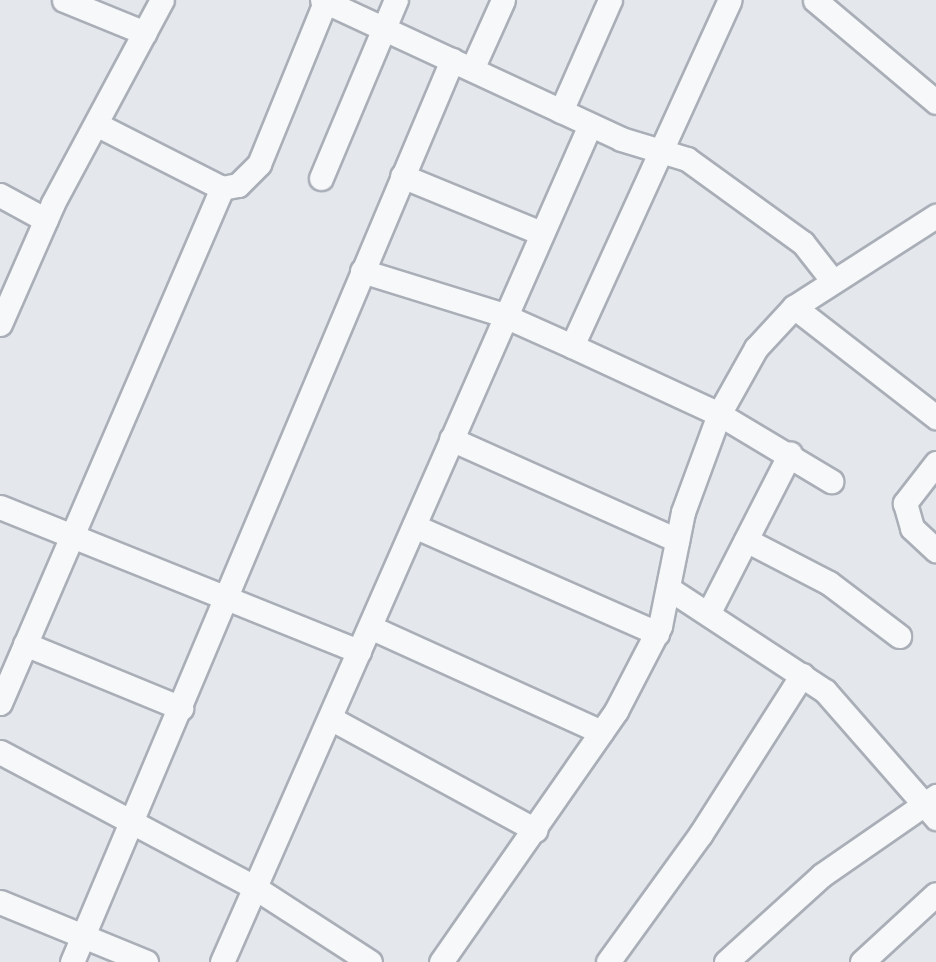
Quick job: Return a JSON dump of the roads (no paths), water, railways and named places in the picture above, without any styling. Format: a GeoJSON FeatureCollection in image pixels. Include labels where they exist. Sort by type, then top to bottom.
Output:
{"type":"FeatureCollection","features":[{"type":"Feature","properties":{"kind":"street"},"geometry":{"type":"LineString","coordinates":[[64,0],[145,33]]}},
{"type":"Feature","properties":{"kind":"street"},"geometry":{"type":"LineString","coordinates":[[0,324],[46,220],[162,0]]}},
{"type":"Feature","properties":{"kind":"street"},"geometry":{"type":"LineString","coordinates":[[96,124],[222,188],[238,185],[259,164],[325,0],[590,125],[687,159],[803,243],[832,280]]}},
{"type":"Feature","properties":{"kind":"street"},"geometry":{"type":"LineString","coordinates":[[321,178],[396,0]]}},
{"type":"Feature","properties":{"kind":"street"},"geometry":{"type":"LineString","coordinates":[[72,962],[181,708],[402,176],[462,65],[503,0]]}},
{"type":"Feature","properties":{"kind":"street"},"geometry":{"type":"LineString","coordinates":[[561,111],[610,0]]}},
{"type":"Feature","properties":{"kind":"street"},"geometry":{"type":"LineString","coordinates":[[572,346],[658,150],[730,0]]}},
{"type":"Feature","properties":{"kind":"street"},"geometry":{"type":"LineString","coordinates":[[815,0],[936,102]]}},
{"type":"Feature","properties":{"kind":"street"},"geometry":{"type":"LineString","coordinates":[[222,962],[414,526],[503,316],[590,125]]}},
{"type":"Feature","properties":{"kind":"street"},"geometry":{"type":"LineString","coordinates":[[402,176],[541,233]]}},
{"type":"Feature","properties":{"kind":"street"},"geometry":{"type":"LineString","coordinates":[[0,703],[222,188]]}},
{"type":"Feature","properties":{"kind":"street"},"geometry":{"type":"LineString","coordinates":[[0,195],[46,220]]}},
{"type":"Feature","properties":{"kind":"street"},"geometry":{"type":"LineString","coordinates":[[441,962],[601,732],[657,633],[677,540],[719,414],[757,348],[794,307],[832,280],[936,216]]}},
{"type":"Feature","properties":{"kind":"street"},"geometry":{"type":"LineString","coordinates":[[362,271],[503,316],[572,346],[719,414],[790,454],[831,481]]}},
{"type":"Feature","properties":{"kind":"street"},"geometry":{"type":"LineString","coordinates":[[794,307],[936,417]]}},
{"type":"Feature","properties":{"kind":"street"},"geometry":{"type":"LineString","coordinates":[[451,439],[677,540]]}},
{"type":"Feature","properties":{"kind":"street"},"geometry":{"type":"LineString","coordinates":[[709,612],[790,454]]}},
{"type":"Feature","properties":{"kind":"street"},"geometry":{"type":"LineString","coordinates":[[936,463],[905,503],[912,528],[936,550]]}},
{"type":"Feature","properties":{"kind":"street"},"geometry":{"type":"LineString","coordinates":[[0,507],[359,651]]}},
{"type":"Feature","properties":{"kind":"street"},"geometry":{"type":"LineString","coordinates":[[414,526],[657,633]]}},
{"type":"Feature","properties":{"kind":"street"},"geometry":{"type":"LineString","coordinates":[[746,540],[829,583],[899,636]]}},
{"type":"Feature","properties":{"kind":"street"},"geometry":{"type":"LineString","coordinates":[[668,588],[709,612],[825,691],[932,806],[822,875],[726,962]]}},
{"type":"Feature","properties":{"kind":"street"},"geometry":{"type":"LineString","coordinates":[[370,627],[601,732]]}},
{"type":"Feature","properties":{"kind":"street"},"geometry":{"type":"LineString","coordinates":[[26,644],[181,708]]}},
{"type":"Feature","properties":{"kind":"street"},"geometry":{"type":"LineString","coordinates":[[608,962],[700,835],[802,674]]}},
{"type":"Feature","properties":{"kind":"street"},"geometry":{"type":"LineString","coordinates":[[330,718],[535,830]]}},
{"type":"Feature","properties":{"kind":"street"},"geometry":{"type":"LineString","coordinates":[[0,752],[254,887],[370,962]]}},
{"type":"Feature","properties":{"kind":"street"},"geometry":{"type":"LineString","coordinates":[[862,962],[934,901]]}},
{"type":"Feature","properties":{"kind":"street"},"geometry":{"type":"LineString","coordinates":[[0,902],[82,939],[146,962]]}}]}
